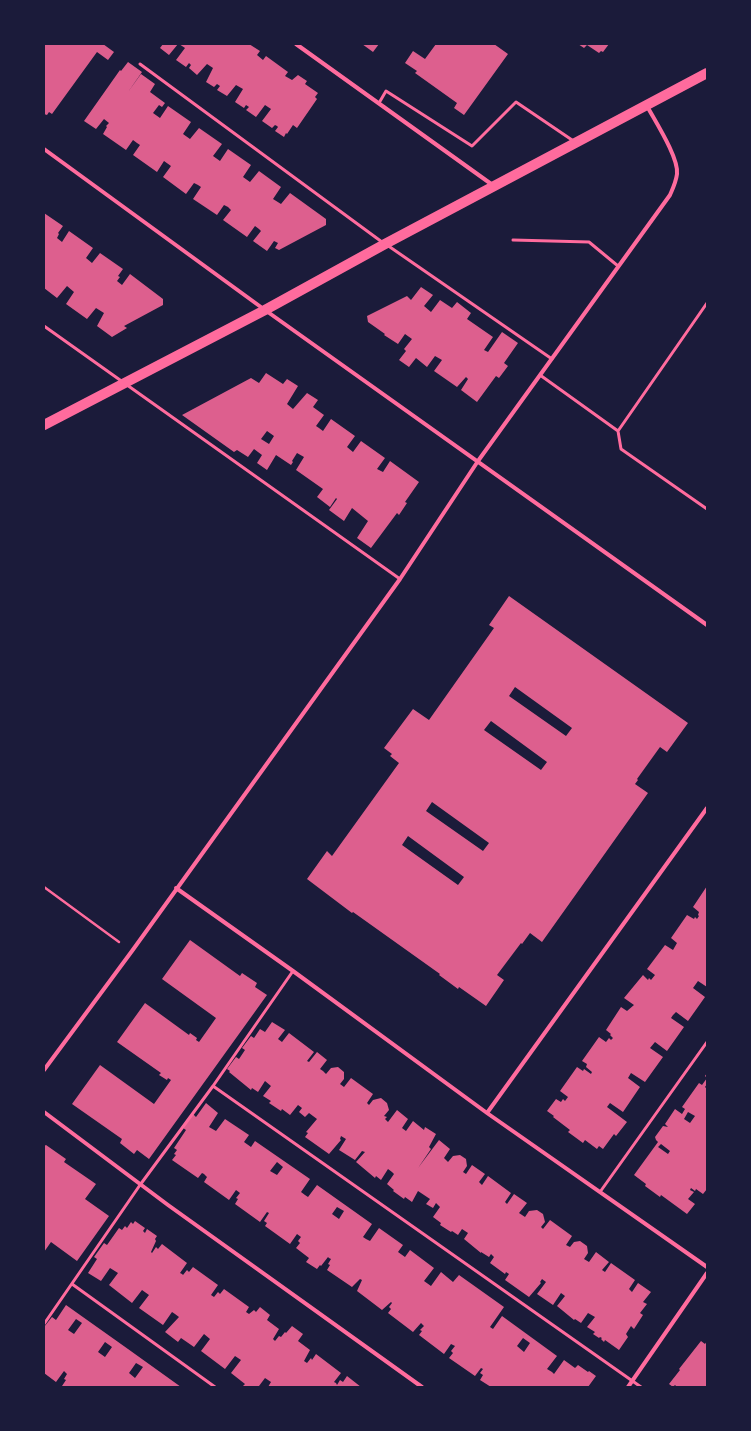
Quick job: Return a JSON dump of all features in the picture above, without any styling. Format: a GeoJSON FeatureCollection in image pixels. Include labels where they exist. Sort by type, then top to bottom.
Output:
{"type":"FeatureCollection","features":[{"type":"Feature","properties":{"kind":"main road"},"geometry":{"type":"LineString","coordinates":[[44,425],[265,310],[385,244],[707,73]]}},
{"type":"Feature","properties":{"kind":"street"},"geometry":{"type":"LineString","coordinates":[[296,44],[494,186]]}},
{"type":"Feature","properties":{"kind":"street"},"geometry":{"type":"LineString","coordinates":[[44,1070],[132,951],[400,579],[478,461],[670,195],[675,184],[677,172],[675,160],[647,106]]}},
{"type":"Feature","properties":{"kind":"street"},"geometry":{"type":"LineString","coordinates":[[44,149],[265,310],[707,625]]}},
{"type":"Feature","properties":{"kind":"street"},"geometry":{"type":"LineString","coordinates":[[487,1113],[707,808]]}},
{"type":"Feature","properties":{"kind":"street"},"geometry":{"type":"LineString","coordinates":[[176,888],[293,971],[487,1113],[707,1267]]}},
{"type":"Feature","properties":{"kind":"street"},"geometry":{"type":"LineString","coordinates":[[44,1112],[140,1185],[422,1387]]}},
{"type":"Feature","properties":{"kind":"street"},"geometry":{"type":"LineString","coordinates":[[628,1387],[707,1273]]}},
{"type":"Feature","properties":{"kind":"lane"},"geometry":{"type":"LineString","coordinates":[[140,64],[385,244],[552,359]]}},
{"type":"Feature","properties":{"kind":"lane"},"geometry":{"type":"LineString","coordinates":[[379,103],[386,91],[472,146],[516,102],[576,143]]}},
{"type":"Feature","properties":{"kind":"lane"},"geometry":{"type":"LineString","coordinates":[[513,240],[589,242],[618,266]]}},
{"type":"Feature","properties":{"kind":"lane"},"geometry":{"type":"LineString","coordinates":[[618,431],[707,303]]}},
{"type":"Feature","properties":{"kind":"lane"},"geometry":{"type":"LineString","coordinates":[[44,326],[400,579]]}},
{"type":"Feature","properties":{"kind":"lane"},"geometry":{"type":"LineString","coordinates":[[540,374],[618,431],[621,448],[707,509]]}},
{"type":"Feature","properties":{"kind":"lane"},"geometry":{"type":"LineString","coordinates":[[44,1324],[140,1185],[213,1086],[293,971]]}},
{"type":"Feature","properties":{"kind":"lane"},"geometry":{"type":"LineString","coordinates":[[600,1192],[707,1042]]}},
{"type":"Feature","properties":{"kind":"lane"},"geometry":{"type":"LineString","coordinates":[[213,1086],[641,1387]]}},
{"type":"Feature","properties":{"kind":"lane"},"geometry":{"type":"LineString","coordinates":[[72,1284],[215,1387]]}},
{"type":"Feature","properties":{"kind":"path"},"geometry":{"type":"LineString","coordinates":[[44,887],[132,951]]}},
{"type":"Feature","properties":{"kind":"building"},"geometry":{"type":"Polygon","coordinates":[[[44,44],[103,44],[114,52],[108,60],[97,52],[52,114],[49,112],[47,115],[44,114],[44,44]]]}},
{"type":"Feature","properties":{"kind":"building"},"geometry":{"type":"Polygon","coordinates":[[[163,44],[178,44],[169,55],[160,48],[163,44]]]}},
{"type":"Feature","properties":{"kind":"building"},"geometry":{"type":"Polygon","coordinates":[[[179,44],[249,44],[260,51],[257,55],[263,60],[266,56],[288,72],[285,76],[292,80],[298,75],[307,81],[305,84],[318,93],[315,97],[317,99],[297,128],[293,125],[284,137],[275,131],[278,127],[277,126],[275,125],[272,128],[262,121],[271,109],[265,105],[256,117],[246,110],[249,107],[246,105],[244,108],[235,102],[243,89],[236,85],[227,96],[217,90],[220,86],[217,84],[214,87],[206,82],[213,68],[207,64],[197,75],[189,68],[191,65],[189,63],[186,67],[176,60],[185,48],[179,44]]]}},
{"type":"Feature","properties":{"kind":"building"},"geometry":{"type":"Polygon","coordinates":[[[362,44],[379,44],[373,52],[362,44]]]}},
{"type":"Feature","properties":{"kind":"building"},"geometry":{"type":"Polygon","coordinates":[[[436,44],[494,44],[508,54],[464,115],[454,108],[457,103],[415,73],[417,71],[405,63],[413,51],[425,59],[436,44]]]}},
{"type":"Feature","properties":{"kind":"building"},"geometry":{"type":"Polygon","coordinates":[[[578,44],[609,44],[603,52],[601,51],[599,53],[587,45],[584,48],[578,44]]]}},
{"type":"Feature","properties":{"kind":"building"},"geometry":{"type":"Polygon","coordinates":[[[128,62],[142,72],[128,92],[141,74],[155,84],[150,92],[165,103],[162,107],[159,105],[153,113],[160,118],[168,106],[191,122],[183,134],[190,139],[199,128],[222,144],[213,156],[220,161],[228,149],[251,165],[243,177],[250,182],[259,171],[281,187],[273,199],[281,204],[290,193],[326,219],[326,225],[279,250],[275,248],[278,243],[274,241],[267,251],[253,241],[261,231],[255,226],[247,237],[223,220],[231,210],[228,207],[224,205],[217,215],[193,199],[201,187],[194,183],[186,194],[163,177],[171,166],[164,161],[157,172],[133,155],[140,145],[133,140],[126,150],[103,134],[109,123],[104,119],[96,129],[84,121],[120,70],[121,71],[128,62]]]}},
{"type":"Feature","properties":{"kind":"building"},"geometry":{"type":"Polygon","coordinates":[[[44,213],[63,226],[58,233],[57,238],[62,242],[69,231],[93,248],[86,258],[92,263],[100,253],[123,269],[118,276],[120,277],[117,281],[122,285],[130,274],[163,299],[163,305],[124,326],[127,328],[112,337],[97,326],[104,313],[96,308],[87,319],[66,304],[74,292],[67,286],[57,298],[44,288],[44,213]]]}},
{"type":"Feature","properties":{"kind":"building"},"geometry":{"type":"Polygon","coordinates":[[[421,287],[433,295],[424,306],[431,312],[440,300],[452,308],[457,302],[471,313],[467,319],[493,337],[484,350],[488,352],[502,332],[518,343],[504,363],[508,366],[499,378],[496,376],[477,402],[461,390],[468,379],[466,377],[457,387],[434,371],[442,360],[435,356],[427,367],[416,358],[409,367],[399,360],[406,351],[404,349],[412,339],[405,334],[398,344],[368,322],[367,316],[407,296],[411,300],[421,287]]]}},
{"type":"Feature","properties":{"kind":"building"},"geometry":{"type":"Polygon","coordinates":[[[266,373],[283,384],[287,379],[298,386],[287,404],[293,409],[307,393],[318,400],[313,407],[324,415],[316,426],[323,431],[331,419],[355,436],[347,447],[353,452],[361,441],[385,458],[377,469],[383,472],[390,461],[419,482],[405,502],[407,503],[399,515],[397,513],[371,548],[357,538],[368,521],[352,508],[344,521],[329,510],[337,499],[336,498],[330,507],[317,497],[323,489],[296,470],[304,457],[297,453],[291,465],[276,455],[267,470],[257,463],[262,455],[254,449],[248,457],[237,450],[234,452],[182,415],[251,378],[259,383],[266,373]],[[267,431],[261,439],[269,444],[274,436],[267,431]]]}},
{"type":"Feature","properties":{"kind":"building"},"geometry":{"type":"Polygon","coordinates":[[[509,596],[688,723],[667,752],[660,747],[637,779],[638,780],[635,784],[648,793],[542,942],[530,933],[497,975],[504,980],[486,1006],[459,987],[458,989],[439,975],[440,974],[353,912],[352,913],[307,879],[327,851],[332,856],[399,763],[390,756],[392,754],[384,748],[413,709],[429,720],[494,628],[489,625],[509,596]],[[515,687],[509,696],[566,736],[572,728],[515,687]],[[491,721],[484,730],[541,770],[547,762],[491,721]],[[432,802],[426,811],[483,851],[489,843],[432,802]],[[408,836],[402,845],[458,885],[464,877],[408,836]]]}},
{"type":"Feature","properties":{"kind":"building"},"geometry":{"type":"Polygon","coordinates":[[[707,886],[707,987],[698,981],[693,988],[705,997],[688,1021],[676,1012],[673,1015],[671,1018],[684,1027],[667,1051],[655,1042],[650,1048],[663,1057],[645,1082],[631,1073],[628,1078],[640,1087],[623,1112],[610,1103],[607,1107],[627,1122],[616,1136],[614,1134],[603,1149],[599,1146],[597,1149],[585,1140],[583,1143],[568,1132],[570,1130],[547,1111],[556,1099],[561,1102],[563,1099],[565,1101],[568,1097],[560,1091],[577,1067],[583,1071],[584,1069],[591,1074],[592,1072],[586,1067],[587,1064],[582,1061],[599,1037],[606,1042],[609,1038],[611,1040],[613,1038],[606,1030],[621,1007],[627,1011],[634,1005],[624,998],[643,975],[648,980],[649,978],[651,980],[655,975],[647,969],[665,945],[673,950],[677,943],[671,938],[687,915],[697,919],[699,912],[693,907],[707,886]]]}},
{"type":"Feature","properties":{"kind":"building"},"geometry":{"type":"Polygon","coordinates":[[[190,940],[240,976],[242,973],[257,983],[255,987],[267,995],[149,1159],[137,1150],[134,1154],[120,1143],[122,1139],[72,1104],[100,1065],[154,1104],[171,1080],[168,1078],[167,1080],[159,1075],[161,1073],[117,1042],[145,1003],[189,1035],[190,1033],[197,1038],[196,1040],[199,1042],[216,1018],[162,979],[190,940]]]}},
{"type":"Feature","properties":{"kind":"building"},"geometry":{"type":"Polygon","coordinates":[[[272,1022],[285,1030],[278,1039],[282,1042],[289,1033],[314,1052],[307,1061],[309,1062],[317,1052],[327,1060],[320,1069],[326,1074],[331,1068],[338,1067],[344,1072],[344,1079],[340,1084],[344,1087],[351,1078],[373,1094],[367,1103],[369,1105],[373,1100],[381,1098],[387,1103],[389,1110],[384,1116],[387,1117],[385,1119],[388,1122],[397,1110],[408,1119],[402,1128],[406,1131],[413,1121],[424,1130],[425,1127],[436,1134],[429,1147],[431,1149],[418,1168],[439,1140],[450,1149],[444,1158],[448,1162],[453,1156],[460,1155],[466,1159],[467,1166],[463,1172],[466,1174],[472,1165],[485,1174],[479,1182],[482,1185],[488,1176],[511,1193],[505,1202],[507,1204],[514,1194],[527,1203],[519,1213],[525,1217],[529,1211],[537,1210],[543,1214],[545,1222],[541,1227],[543,1229],[550,1220],[572,1236],[566,1245],[570,1247],[574,1242],[580,1241],[587,1246],[588,1253],[584,1259],[589,1262],[596,1252],[609,1262],[602,1270],[605,1272],[611,1263],[635,1280],[629,1289],[632,1292],[638,1283],[651,1292],[643,1302],[647,1304],[640,1313],[643,1315],[634,1329],[631,1326],[626,1334],[628,1337],[619,1350],[605,1340],[604,1342],[601,1339],[602,1338],[599,1338],[593,1334],[595,1332],[587,1327],[595,1317],[588,1313],[581,1323],[575,1319],[574,1320],[557,1306],[565,1296],[561,1293],[553,1305],[537,1294],[546,1282],[542,1279],[540,1282],[541,1283],[529,1297],[505,1280],[509,1274],[506,1272],[505,1274],[490,1263],[494,1257],[491,1254],[489,1257],[481,1253],[464,1239],[468,1233],[462,1229],[458,1235],[440,1225],[441,1223],[433,1217],[440,1207],[436,1203],[433,1208],[426,1204],[430,1199],[418,1191],[412,1202],[405,1197],[404,1199],[393,1191],[394,1190],[387,1184],[394,1174],[392,1172],[388,1169],[381,1180],[376,1176],[375,1178],[356,1162],[365,1152],[362,1151],[355,1160],[339,1150],[346,1139],[341,1136],[341,1140],[329,1154],[305,1137],[308,1133],[306,1132],[317,1119],[309,1113],[305,1117],[299,1112],[302,1108],[298,1105],[290,1115],[282,1109],[281,1111],[269,1103],[271,1101],[263,1096],[271,1086],[265,1081],[258,1092],[252,1088],[251,1090],[229,1072],[230,1071],[227,1069],[236,1057],[239,1059],[245,1050],[242,1048],[251,1036],[254,1038],[260,1029],[265,1032],[272,1022]]]}},
{"type":"Feature","properties":{"kind":"building"},"geometry":{"type":"Polygon","coordinates":[[[707,1078],[707,1084],[705,1087],[707,1089],[707,1189],[703,1194],[696,1189],[695,1191],[691,1188],[690,1190],[694,1192],[688,1199],[695,1204],[687,1214],[661,1195],[660,1197],[645,1186],[646,1184],[634,1175],[658,1142],[655,1137],[663,1126],[668,1127],[665,1124],[675,1109],[682,1114],[685,1109],[682,1107],[699,1083],[702,1085],[707,1078]],[[688,1112],[684,1119],[690,1123],[695,1116],[688,1112]],[[661,1144],[658,1147],[668,1154],[670,1151],[661,1144]]]}},
{"type":"Feature","properties":{"kind":"building"},"geometry":{"type":"Polygon","coordinates":[[[206,1103],[218,1113],[209,1127],[216,1131],[225,1119],[249,1135],[244,1142],[251,1147],[255,1141],[310,1179],[301,1192],[305,1195],[308,1197],[317,1185],[372,1224],[363,1237],[370,1241],[379,1228],[403,1245],[398,1252],[405,1257],[410,1250],[434,1268],[424,1281],[431,1286],[441,1272],[453,1282],[459,1275],[504,1307],[490,1327],[493,1329],[502,1316],[557,1356],[547,1369],[554,1374],[564,1360],[575,1368],[578,1365],[596,1376],[588,1387],[491,1387],[480,1380],[483,1375],[480,1373],[483,1369],[481,1368],[475,1376],[449,1358],[453,1353],[451,1351],[455,1346],[451,1344],[444,1354],[419,1335],[422,1331],[420,1330],[424,1326],[421,1323],[413,1332],[388,1313],[391,1309],[389,1307],[392,1303],[391,1302],[382,1310],[357,1291],[362,1280],[360,1279],[352,1287],[327,1270],[331,1259],[328,1257],[317,1269],[306,1262],[309,1258],[296,1248],[300,1243],[298,1241],[301,1237],[297,1234],[290,1244],[265,1226],[267,1223],[264,1221],[269,1213],[267,1212],[260,1222],[235,1204],[238,1199],[236,1198],[240,1193],[236,1190],[229,1200],[204,1182],[207,1177],[204,1174],[202,1173],[198,1178],[172,1160],[176,1155],[174,1154],[177,1150],[174,1148],[186,1130],[183,1128],[193,1114],[196,1117],[206,1103]],[[277,1162],[270,1171],[277,1175],[283,1167],[277,1162]],[[337,1207],[332,1214],[339,1219],[344,1211],[337,1207]],[[523,1338],[517,1346],[524,1352],[530,1343],[523,1338]]]}},
{"type":"Feature","properties":{"kind":"building"},"geometry":{"type":"Polygon","coordinates":[[[46,1145],[66,1159],[64,1162],[96,1184],[85,1199],[109,1216],[77,1261],[51,1242],[44,1252],[44,1146],[46,1145]]]}},
{"type":"Feature","properties":{"kind":"building"},"geometry":{"type":"Polygon","coordinates":[[[135,1221],[145,1228],[143,1231],[145,1233],[147,1229],[157,1236],[151,1252],[152,1253],[156,1247],[158,1249],[162,1244],[187,1263],[180,1273],[183,1275],[187,1270],[189,1272],[193,1267],[218,1285],[211,1295],[214,1297],[218,1292],[220,1294],[224,1289],[249,1307],[246,1312],[249,1314],[254,1310],[256,1312],[260,1307],[270,1315],[267,1320],[279,1329],[273,1339],[275,1341],[279,1336],[281,1337],[285,1332],[286,1333],[292,1326],[303,1334],[298,1341],[310,1350],[304,1361],[307,1363],[311,1358],[312,1360],[316,1354],[341,1373],[334,1382],[337,1385],[340,1380],[343,1382],[347,1376],[361,1387],[268,1387],[271,1382],[265,1378],[259,1386],[261,1387],[244,1387],[243,1386],[245,1384],[231,1373],[241,1360],[235,1356],[225,1369],[201,1351],[210,1339],[204,1334],[194,1347],[181,1338],[178,1342],[165,1332],[179,1317],[172,1312],[163,1325],[139,1308],[149,1295],[142,1290],[132,1303],[109,1285],[118,1273],[110,1268],[101,1281],[88,1273],[97,1259],[94,1257],[104,1243],[107,1245],[119,1228],[122,1230],[125,1226],[127,1228],[131,1222],[133,1224],[135,1221]]]}},
{"type":"Feature","properties":{"kind":"building"},"geometry":{"type":"Polygon","coordinates":[[[66,1305],[181,1387],[62,1386],[66,1380],[64,1379],[67,1374],[64,1371],[56,1382],[44,1373],[44,1327],[52,1317],[56,1320],[66,1305]],[[76,1319],[68,1330],[74,1334],[82,1323],[76,1319]],[[105,1342],[98,1352],[105,1357],[112,1347],[105,1342]],[[136,1363],[129,1373],[135,1378],[143,1367],[136,1363]]]}},
{"type":"Feature","properties":{"kind":"building"},"geometry":{"type":"Polygon","coordinates":[[[701,1341],[705,1344],[707,1341],[707,1387],[677,1387],[675,1385],[673,1387],[669,1384],[701,1341]]]}}]}
